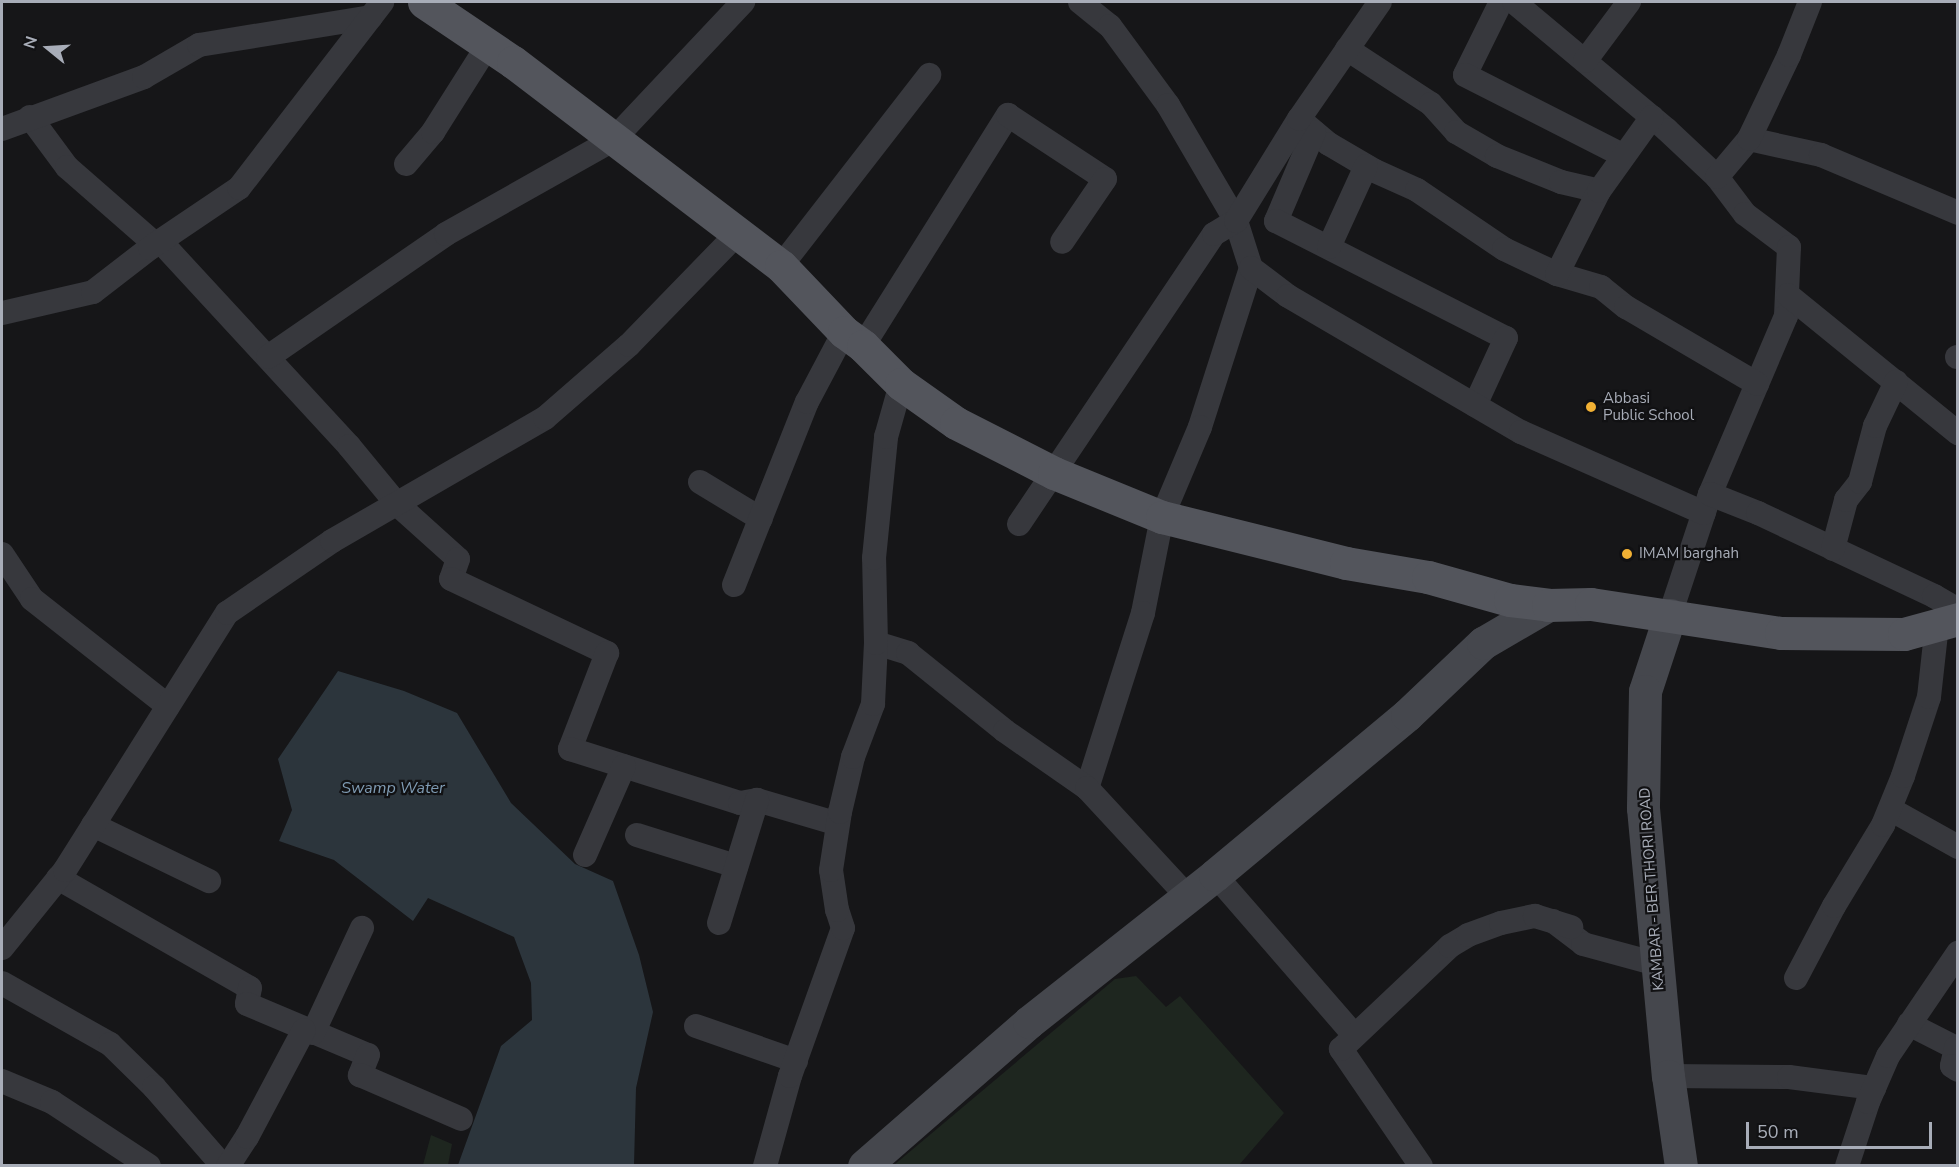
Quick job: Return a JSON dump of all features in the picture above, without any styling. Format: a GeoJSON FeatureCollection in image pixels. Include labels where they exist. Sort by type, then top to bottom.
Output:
{"type":"FeatureCollection","features":[{"type":"Feature","properties":{"kind":"main road"},"geometry":{"type":"LineString","coordinates":[[424,2],[488,45],[781,266],[901,384],[956,423],[1054,473],[1162,517],[1346,563],[1428,577],[1510,600],[1548,605],[1591,604],[1781,633],[1904,634],[1950,618]]}},
{"type":"Feature","properties":{"kind":"main road"},"geometry":{"type":"LineString","coordinates":[[864,1166],[1029,1022],[1215,875],[1407,715],[1483,643],[1548,605]]}},
{"type":"Feature","properties":{"kind":"main road","name":"KAMBAR - BER THORI ROAD"},"geometry":{"type":"LineString","coordinates":[[1670,615],[1645,691],[1643,808],[1668,1076],[1681,1166]]}},
{"type":"Feature","properties":{"kind":"street"},"geometry":{"type":"LineString","coordinates":[[268,357],[446,234],[613,140],[743,2]]}},
{"type":"Feature","properties":{"kind":"street"},"geometry":{"type":"LineString","coordinates":[[1019,524],[1214,234],[1236,221],[1306,126],[1347,49],[1380,2]]}},
{"type":"Feature","properties":{"kind":"street"},"geometry":{"type":"LineString","coordinates":[[1501,2],[1465,75],[1624,156]]}},
{"type":"Feature","properties":{"kind":"street"},"geometry":{"type":"LineString","coordinates":[[1514,2],[1652,117],[1717,177],[1745,214],[1789,247],[1786,316],[1707,503],[1670,615]]}},
{"type":"Feature","properties":{"kind":"street"},"geometry":{"type":"LineString","coordinates":[[1585,61],[1629,2]]}},
{"type":"Feature","properties":{"kind":"street"},"geometry":{"type":"LineString","coordinates":[[1717,177],[1749,139],[1790,55],[1810,2]]}},
{"type":"Feature","properties":{"kind":"street"},"geometry":{"type":"LineString","coordinates":[[1095,5],[1168,105],[1236,221],[1251,268],[1288,296],[1521,432],[1707,503],[1758,513],[1934,596],[1950,618],[1904,776],[1890,809],[1796,978]]}},
{"type":"Feature","properties":{"kind":"street"},"geometry":{"type":"LineString","coordinates":[[2,129],[144,77],[199,45],[376,9]]}},
{"type":"Feature","properties":{"kind":"street"},"geometry":{"type":"LineString","coordinates":[[2,313],[93,292],[158,243],[239,188],[376,9]]}},
{"type":"Feature","properties":{"kind":"street"},"geometry":{"type":"LineString","coordinates":[[406,164],[434,132],[488,45]]}},
{"type":"Feature","properties":{"kind":"street"},"geometry":{"type":"LineString","coordinates":[[1347,49],[1431,104],[1456,132],[1497,156],[1561,182],[1599,191]]}},
{"type":"Feature","properties":{"kind":"street"},"geometry":{"type":"LineString","coordinates":[[781,266],[929,75]]}},
{"type":"Feature","properties":{"kind":"street"},"geometry":{"type":"LineString","coordinates":[[734,585],[807,402],[854,339],[1008,115],[1105,179],[1062,242]]}},
{"type":"Feature","properties":{"kind":"street"},"geometry":{"type":"LineString","coordinates":[[30,117],[67,167],[158,243],[268,357],[349,446],[397,504],[458,559],[451,579],[607,653],[570,749],[740,803],[757,800],[838,824]]}},
{"type":"Feature","properties":{"kind":"street"},"geometry":{"type":"LineString","coordinates":[[1557,274],[1599,191],[1652,117]]}},
{"type":"Feature","properties":{"kind":"street"},"geometry":{"type":"LineString","coordinates":[[1306,126],[1329,144],[1366,166],[1417,190],[1504,249],[1557,274],[1601,287],[1626,308],[1757,384]]}},
{"type":"Feature","properties":{"kind":"street"},"geometry":{"type":"LineString","coordinates":[[1306,126],[1276,221],[1506,338],[1475,405]]}},
{"type":"Feature","properties":{"kind":"street"},"geometry":{"type":"LineString","coordinates":[[1749,139],[1821,155],[1920,198],[1953,202]]}},
{"type":"Feature","properties":{"kind":"street"},"geometry":{"type":"LineString","coordinates":[[1329,247],[1366,166]]}},
{"type":"Feature","properties":{"kind":"street"},"geometry":{"type":"LineString","coordinates":[[4,939],[58,878],[227,613],[332,541],[545,418],[629,345],[736,234]]}},
{"type":"Feature","properties":{"kind":"street"},"geometry":{"type":"LineString","coordinates":[[1087,788],[1143,613],[1162,517],[1200,427],[1251,268]]}},
{"type":"Feature","properties":{"kind":"street"},"geometry":{"type":"LineString","coordinates":[[1788,295],[1958,433]]}},
{"type":"Feature","properties":{"kind":"street"},"geometry":{"type":"LineString","coordinates":[[1833,549],[1846,500],[1860,482],[1875,426],[1896,382]]}},
{"type":"Feature","properties":{"kind":"street"},"geometry":{"type":"LineString","coordinates":[[765,1166],[796,1062],[843,928],[837,910],[831,870],[838,824],[853,757],[873,705],[876,643],[874,558],[886,437],[901,384]]}},
{"type":"Feature","properties":{"kind":"street"},"geometry":{"type":"LineString","coordinates":[[700,482],[760,519]]}},
{"type":"Feature","properties":{"kind":"street"},"geometry":{"type":"LineString","coordinates":[[2,554],[32,599],[168,706]]}},
{"type":"Feature","properties":{"kind":"street"},"geometry":{"type":"LineString","coordinates":[[876,643],[908,653],[1005,731],[1087,788],[1187,896]]}},
{"type":"Feature","properties":{"kind":"street"},"geometry":{"type":"LineString","coordinates":[[585,855],[624,766]]}},
{"type":"Feature","properties":{"kind":"street"},"geometry":{"type":"LineString","coordinates":[[719,923],[757,800]]}},
{"type":"Feature","properties":{"kind":"street"},"geometry":{"type":"LineString","coordinates":[[1890,809],[1958,848]]}},
{"type":"Feature","properties":{"kind":"street"},"geometry":{"type":"LineString","coordinates":[[93,825],[209,881]]}},
{"type":"Feature","properties":{"kind":"street"},"geometry":{"type":"LineString","coordinates":[[637,835],[736,866]]}},
{"type":"Feature","properties":{"kind":"street"},"geometry":{"type":"LineString","coordinates":[[1215,875],[1355,1036]]}},
{"type":"Feature","properties":{"kind":"street"},"geometry":{"type":"LineString","coordinates":[[58,878],[250,988],[247,1004],[368,1055],[360,1075],[462,1119]]}},
{"type":"Feature","properties":{"kind":"street"},"geometry":{"type":"LineString","coordinates":[[1422,1166],[1341,1049],[1449,946],[1468,935],[1501,923],[1535,916],[1562,924],[1583,944],[1657,964]]}},
{"type":"Feature","properties":{"kind":"street"},"geometry":{"type":"LineString","coordinates":[[2,983],[110,1044],[154,1087],[226,1166],[247,1137],[309,1031],[362,928]]}},
{"type":"Feature","properties":{"kind":"street"},"geometry":{"type":"LineString","coordinates":[[1847,1166],[1874,1088],[1888,1056],[1958,953]]}},
{"type":"Feature","properties":{"kind":"street"},"geometry":{"type":"LineString","coordinates":[[1909,1024],[1956,1048],[1952,1066],[1958,1070]]}},
{"type":"Feature","properties":{"kind":"street"},"geometry":{"type":"LineString","coordinates":[[696,1026],[796,1062]]}},
{"type":"Feature","properties":{"kind":"street"},"geometry":{"type":"LineString","coordinates":[[1668,1076],[1789,1077],[1874,1088]]}},
{"type":"Feature","properties":{"kind":"street"},"geometry":{"type":"LineString","coordinates":[[2,1082],[52,1102],[149,1166]]}},
{"type":"Feature","properties":{"kind":"shaded area"},"geometry":{"type":"Polygon","coordinates":[[[1136,976],[1166,1007],[1180,996],[1284,1113],[1239,1165],[894,1165],[1115,979],[1136,976]]]}},
{"type":"Feature","properties":{"kind":"shaded area"},"geometry":{"type":"Polygon","coordinates":[[[431,1135],[452,1144],[448,1165],[423,1165],[431,1135]]]}},
{"type":"Feature","properties":{"kind":"water","name":"Swamp Water"},"geometry":{"type":"Polygon","coordinates":[[[338,671],[404,691],[457,713],[511,803],[575,864],[613,881],[639,955],[653,1012],[636,1088],[634,1165],[458,1165],[501,1046],[532,1020],[531,983],[514,937],[428,898],[413,921],[334,860],[279,841],[292,810],[278,759],[338,671]]]}},
{"type":"Feature","properties":{"kind":"place","name":"Abbasi Public School"},"geometry":{"type":"Point","coordinates":[1591,407]}},
{"type":"Feature","properties":{"kind":"place","name":"IMAM barghah"},"geometry":{"type":"Point","coordinates":[1627,554]}}]}
